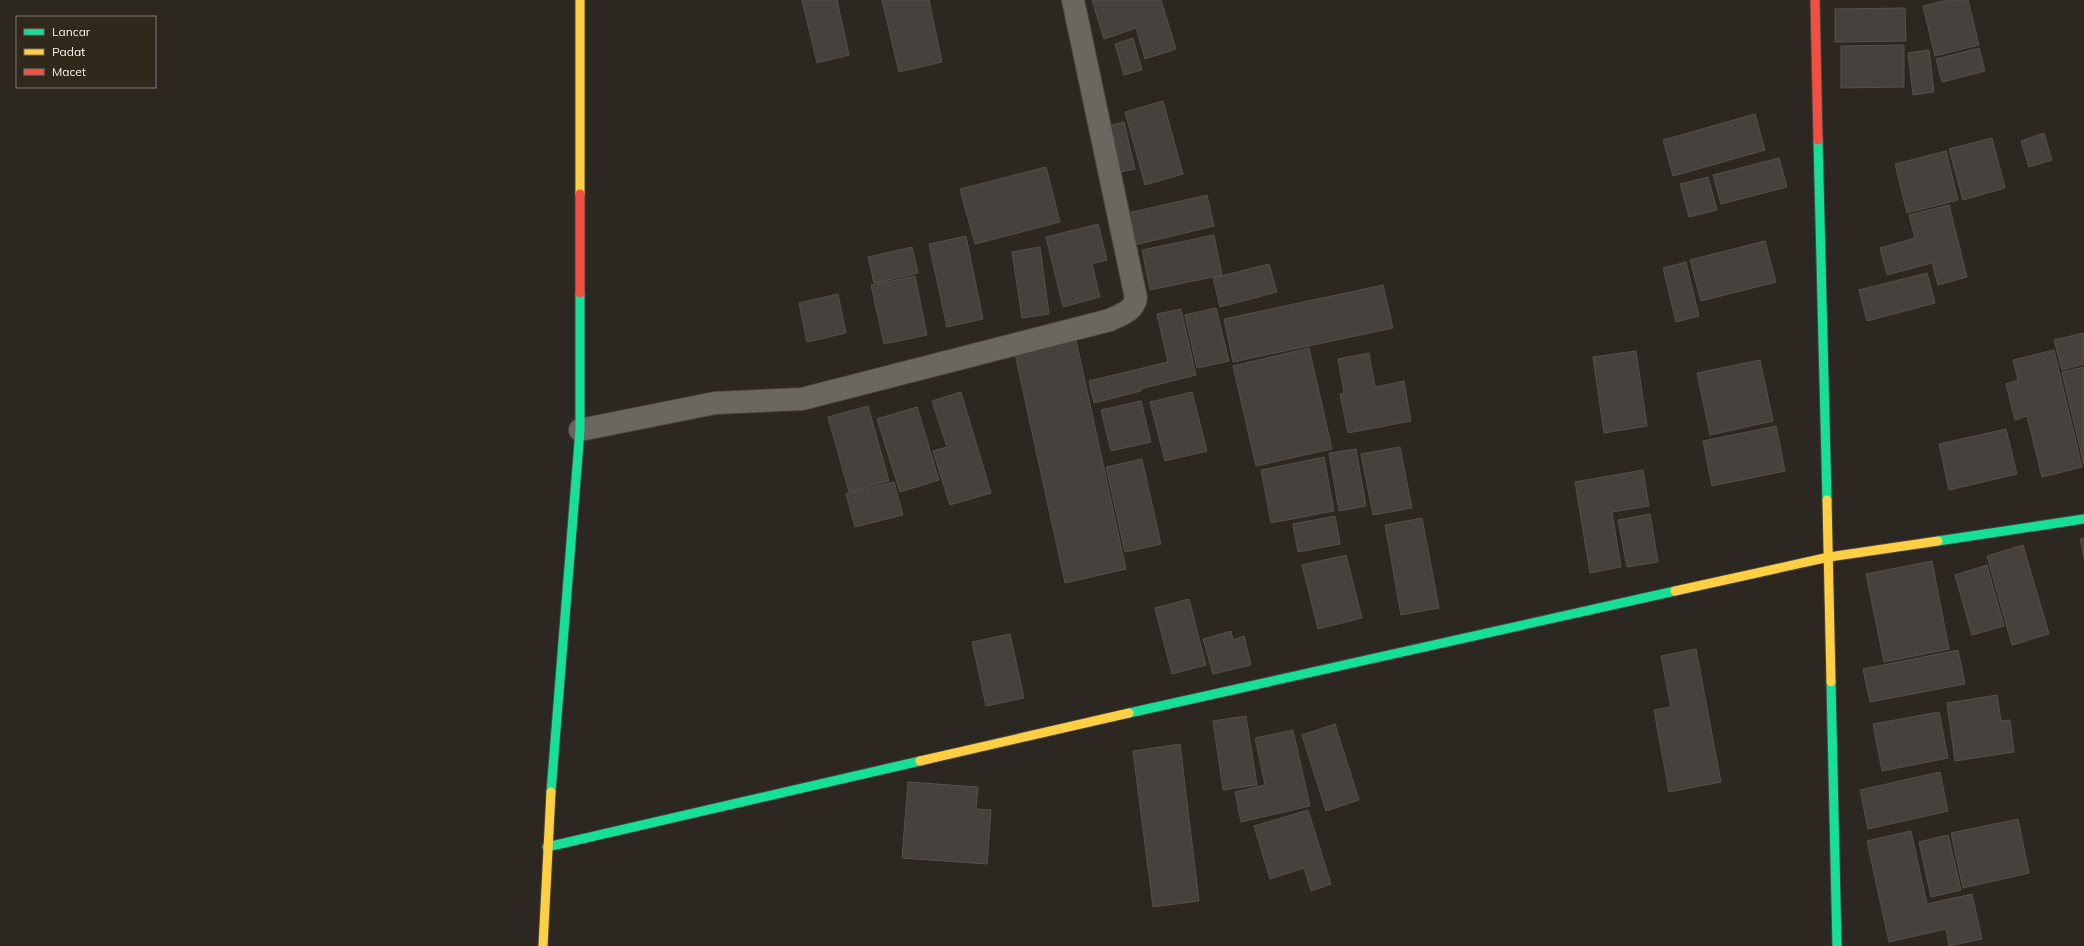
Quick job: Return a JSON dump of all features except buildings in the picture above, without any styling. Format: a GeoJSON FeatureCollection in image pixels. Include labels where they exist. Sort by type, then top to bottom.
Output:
{"type":"FeatureCollection","features":[{"type":"Feature","properties":{"kind":"street"},"geometry":{"type":"LineString","coordinates":[[543,946],[547,847],[580,430],[580,0]]}},
{"type":"Feature","properties":{"kind":"street"},"geometry":{"type":"LineString","coordinates":[[580,430],[715,403],[802,399],[1110,320],[1126,312],[1132,306],[1136,298],[1073,0]]}},
{"type":"Feature","properties":{"kind":"street"},"geometry":{"type":"LineString","coordinates":[[1815,0],[1837,946]]}},
{"type":"Feature","properties":{"kind":"street"},"geometry":{"type":"LineString","coordinates":[[547,847],[1216,693],[1829,557],[2084,519]]}},
{"type":"Feature","properties":{"kind":"traffic: fast"},"geometry":{"type":"LineString","coordinates":[[1818,140],[1827,500]]}},
{"type":"Feature","properties":{"kind":"traffic: fast"},"geometry":{"type":"LineString","coordinates":[[551,792],[580,430],[580,293]]}},
{"type":"Feature","properties":{"kind":"traffic: fast"},"geometry":{"type":"LineString","coordinates":[[1938,541],[2084,519]]}},
{"type":"Feature","properties":{"kind":"traffic: fast"},"geometry":{"type":"LineString","coordinates":[[1129,713],[1675,591]]}},
{"type":"Feature","properties":{"kind":"traffic: fast"},"geometry":{"type":"LineString","coordinates":[[1831,682],[1837,946]]}},
{"type":"Feature","properties":{"kind":"traffic: fast"},"geometry":{"type":"LineString","coordinates":[[547,847],[920,761]]}},
{"type":"Feature","properties":{"kind":"traffic: slow"},"geometry":{"type":"LineString","coordinates":[[580,0],[580,194]]}},
{"type":"Feature","properties":{"kind":"traffic: slow"},"geometry":{"type":"LineString","coordinates":[[1827,500],[1831,682]]}},
{"type":"Feature","properties":{"kind":"traffic: slow"},"geometry":{"type":"LineString","coordinates":[[1675,591],[1829,557],[1938,541]]}},
{"type":"Feature","properties":{"kind":"traffic: slow"},"geometry":{"type":"LineString","coordinates":[[920,761],[1129,713]]}},
{"type":"Feature","properties":{"kind":"traffic: slow"},"geometry":{"type":"LineString","coordinates":[[543,946],[551,792]]}},
{"type":"Feature","properties":{"kind":"traffic: jam"},"geometry":{"type":"LineString","coordinates":[[1815,0],[1818,140]]}},
{"type":"Feature","properties":{"kind":"traffic: jam"},"geometry":{"type":"LineString","coordinates":[[580,194],[580,293]]}}]}
